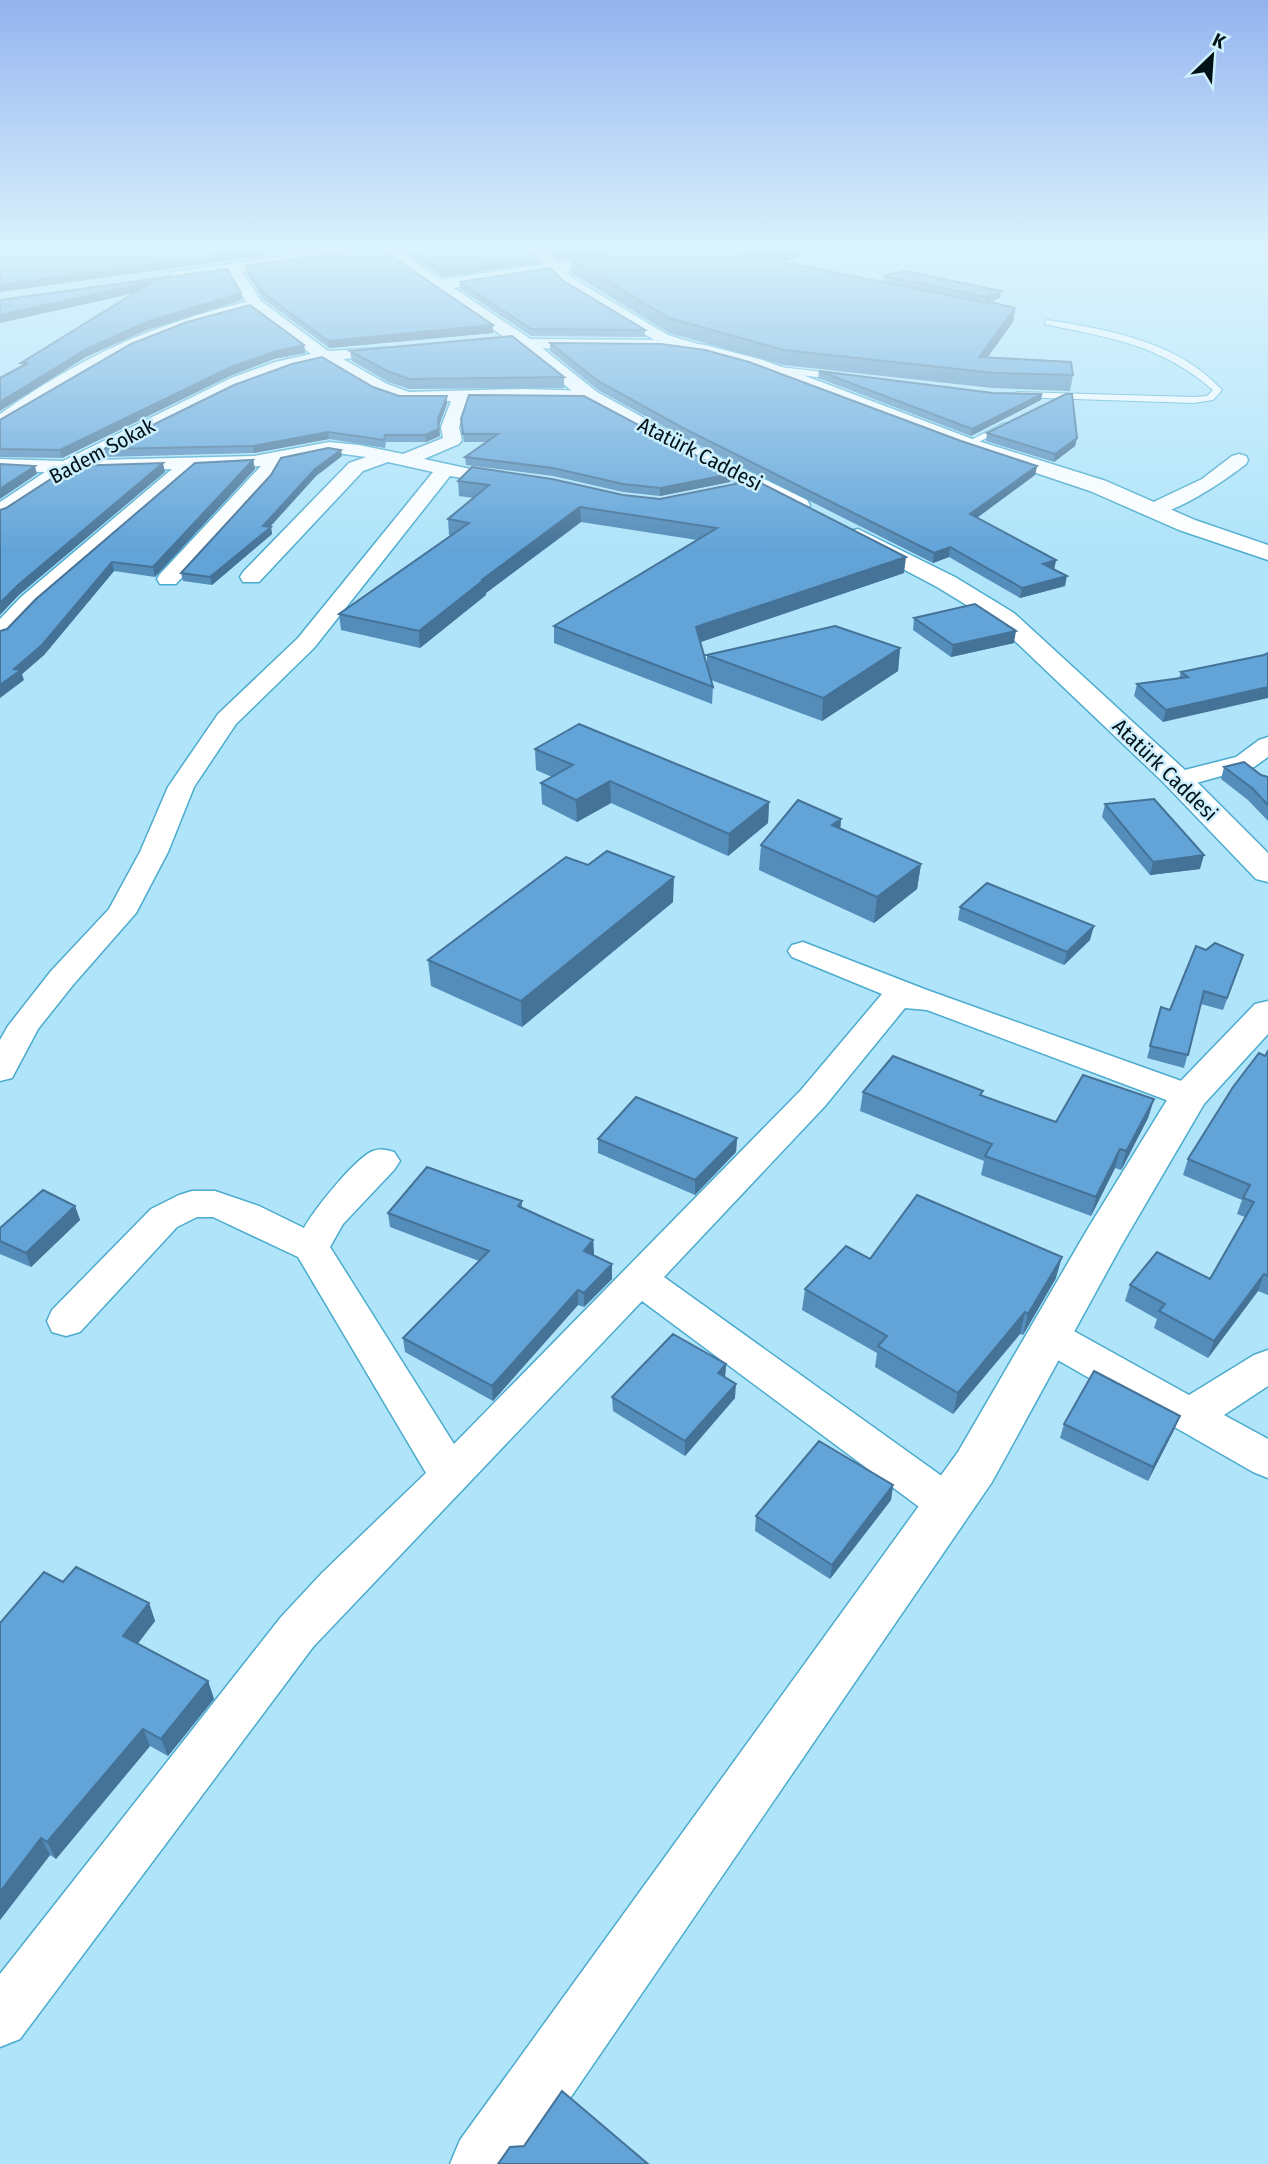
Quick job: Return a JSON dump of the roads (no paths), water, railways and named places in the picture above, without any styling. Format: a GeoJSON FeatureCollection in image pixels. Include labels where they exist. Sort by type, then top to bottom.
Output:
{"type":"FeatureCollection","features":[{"type":"Feature","properties":{"kind":"street"},"geometry":{"type":"LineString","coordinates":[[0,422],[60,381],[117,350]]}},
{"type":"Feature","properties":{"kind":"street"},"geometry":{"type":"LineString","coordinates":[[318,350],[381,388],[407,397],[523,394],[590,396]]}},
{"type":"Feature","properties":{"kind":"street","name":"Badem Sokak"},"geometry":{"type":"LineString","coordinates":[[0,511],[69,465],[237,382],[281,365],[326,356],[396,350]]}},
{"type":"Feature","properties":{"kind":"street","name":"Atatürk Caddesi"},"geometry":{"type":"LineString","coordinates":[[532,350],[590,396],[946,582],[1005,618],[1178,780],[1268,872]]}},
{"type":"Feature","properties":{"kind":"street"},"geometry":{"type":"LineString","coordinates":[[696,350],[705,351]]}},
{"type":"Feature","properties":{"kind":"street"},"geometry":{"type":"LineString","coordinates":[[702,350],[771,369],[968,444],[1086,481],[1186,525],[1268,553]]}},
{"type":"Feature","properties":{"kind":"street"},"geometry":{"type":"LineString","coordinates":[[251,577],[356,467],[397,458],[453,440],[450,427],[461,397]]}},
{"type":"Feature","properties":{"kind":"street"},"geometry":{"type":"LineString","coordinates":[[0,465],[254,462],[329,447],[527,482]]}},
{"type":"Feature","properties":{"kind":"street"},"geometry":{"type":"LineString","coordinates":[[168,579],[263,477],[271,466],[268,459]]}},
{"type":"Feature","properties":{"kind":"street"},"geometry":{"type":"LineString","coordinates":[[1152,510],[1209,483],[1239,460]]}},
{"type":"Feature","properties":{"kind":"street"},"geometry":{"type":"LineString","coordinates":[[0,632],[30,602],[190,464]]}},
{"type":"Feature","properties":{"kind":"street"},"geometry":{"type":"LineString","coordinates":[[0,1070],[24,1026],[62,978],[121,914],[154,852],[181,787],[227,719],[306,643],[446,469]]}},
{"type":"Feature","properties":{"kind":"street"},"geometry":{"type":"LineString","coordinates":[[726,493],[761,485]]}},
{"type":"Feature","properties":{"kind":"street"},"geometry":{"type":"LineString","coordinates":[[0,599],[30,602]]}},
{"type":"Feature","properties":{"kind":"street"},"geometry":{"type":"LineString","coordinates":[[1178,780],[1245,762],[1268,745]]}},
{"type":"Feature","properties":{"kind":"street"},"geometry":{"type":"LineString","coordinates":[[1245,762],[1268,779]]}},
{"type":"Feature","properties":{"kind":"street"},"geometry":{"type":"LineString","coordinates":[[803,951],[916,997],[1189,1096]]}},
{"type":"Feature","properties":{"kind":"street"},"geometry":{"type":"LineString","coordinates":[[0,2019],[297,1632],[338,1587],[451,1476],[813,1098],[895,999],[916,997]]}},
{"type":"Feature","properties":{"kind":"street"},"geometry":{"type":"LineString","coordinates":[[484,2164],[975,1467],[1102,1241],[1189,1096],[1268,1012]]}},
{"type":"Feature","properties":{"kind":"street"},"geometry":{"type":"LineString","coordinates":[[311,1247],[330,1215],[382,1161]]}},
{"type":"Feature","properties":{"kind":"street"},"geometry":{"type":"LineString","coordinates":[[66,1321],[164,1218],[192,1204],[215,1204],[236,1212],[311,1247],[327,1278],[451,1476]]}},
{"type":"Feature","properties":{"kind":"street"},"geometry":{"type":"LineString","coordinates":[[639,1279],[949,1505]]}},
{"type":"Feature","properties":{"kind":"street"},"geometry":{"type":"LineString","coordinates":[[1049,1336],[1268,1460]]}},
{"type":"Feature","properties":{"kind":"street"},"geometry":{"type":"LineString","coordinates":[[1190,1416],[1268,1366]]}},
{"type":"Feature","properties":{"kind":"lane"},"geometry":{"type":"LineString","coordinates":[[1003,395],[1194,400],[1210,398],[1218,390],[1174,357],[1160,350]]}},
{"type":"Feature","properties":{"kind":"lane"},"geometry":{"type":"LineString","coordinates":[[771,369],[850,379]]}},
{"type":"Feature","properties":{"kind":"lane"},"geometry":{"type":"LineString","coordinates":[[1039,409],[1063,397]]}},
{"type":"Feature","properties":{"kind":"lane"},"geometry":{"type":"LineString","coordinates":[[968,444],[1016,421]]}}]}
